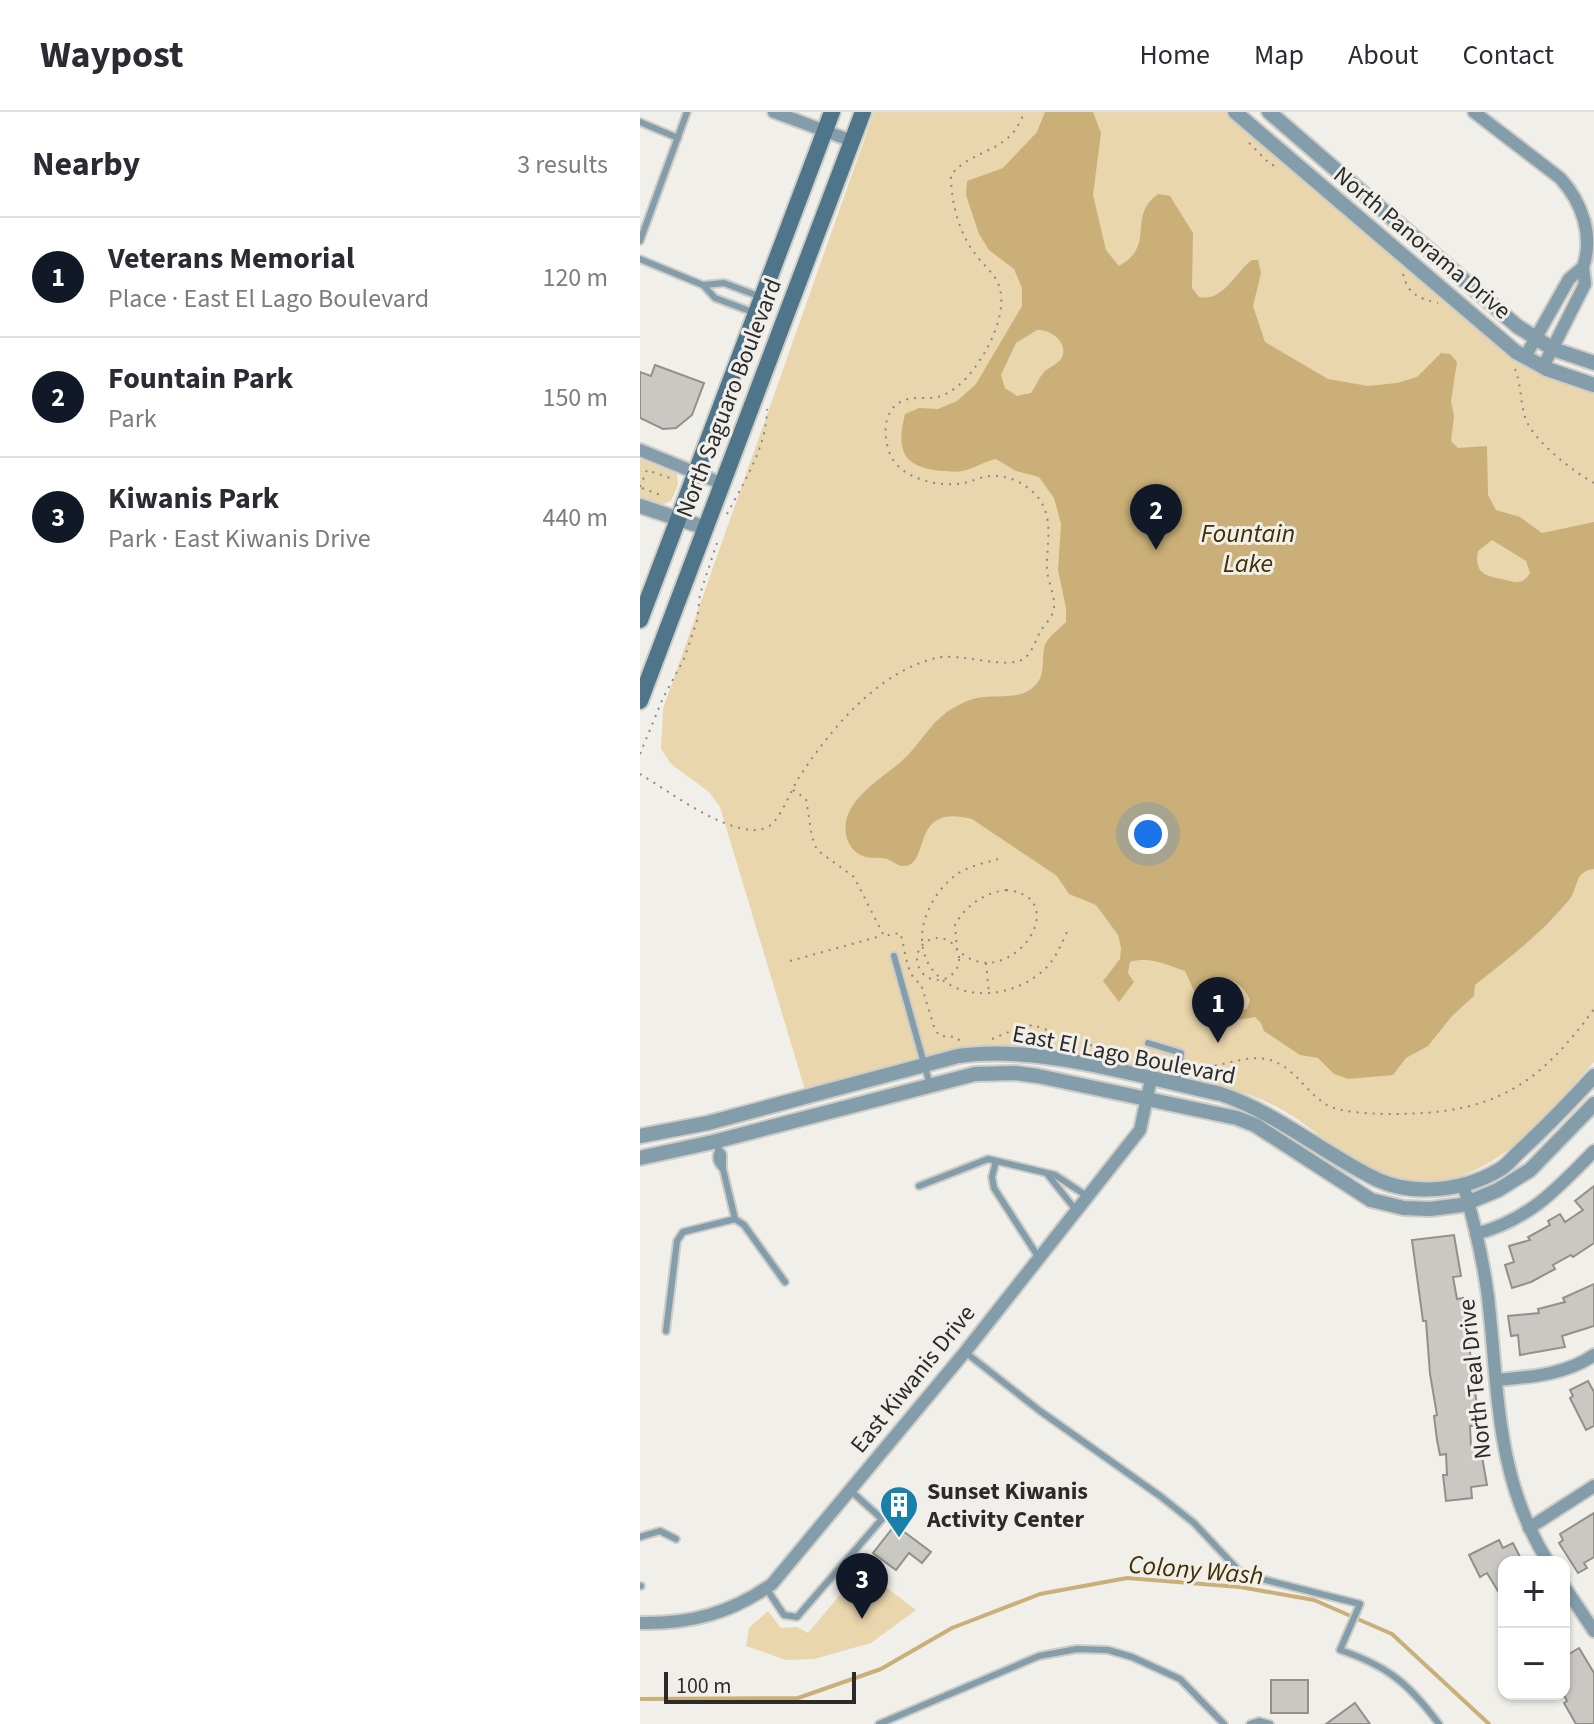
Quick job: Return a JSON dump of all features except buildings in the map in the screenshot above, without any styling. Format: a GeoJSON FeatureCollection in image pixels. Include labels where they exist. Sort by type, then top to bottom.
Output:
{"type":"FeatureCollection","features":[{"type":"Feature","properties":{"kind":"main road","name":"North Saguaro Boulevard"},"geometry":{"type":"LineString","coordinates":[[640,620],[832,112]]}},
{"type":"Feature","properties":{"kind":"main road","name":"North Saguaro Boulevard"},"geometry":{"type":"LineString","coordinates":[[640,701],[713,532],[723,484],[863,112]]}},
{"type":"Feature","properties":{"kind":"street"},"geometry":{"type":"LineString","coordinates":[[774,112],[852,141]]}},
{"type":"Feature","properties":{"kind":"street","name":"North Panorama Drive"},"geometry":{"type":"LineString","coordinates":[[1235,112],[1519,360],[1594,385]]}},
{"type":"Feature","properties":{"kind":"street","name":"North Panorama Drive"},"geometry":{"type":"LineString","coordinates":[[1269,112],[1517,326],[1553,349],[1594,363]]}},
{"type":"Feature","properties":{"kind":"street"},"geometry":{"type":"LineString","coordinates":[[1474,112],[1560,178],[1580,205],[1587,230],[1589,254],[1583,267],[1569,279],[1536,339],[1519,360]]}},
{"type":"Feature","properties":{"kind":"street"},"geometry":{"type":"LineString","coordinates":[[1543,367],[1585,284],[1583,267]]}},
{"type":"Feature","properties":{"kind":"street"},"geometry":{"type":"LineString","coordinates":[[1550,313],[1567,322]]}},
{"type":"Feature","properties":{"kind":"street"},"geometry":{"type":"LineString","coordinates":[[640,450],[723,484]]}},
{"type":"Feature","properties":{"kind":"street"},"geometry":{"type":"LineString","coordinates":[[640,506],[713,532]]}},
{"type":"Feature","properties":{"kind":"street","name":"East El Lago Boulevard"},"geometry":{"type":"LineString","coordinates":[[640,1136],[708,1123],[979,1053],[1022,1053],[1221,1094],[1252,1105],[1369,1176],[1404,1187],[1429,1189],[1463,1184],[1500,1170],[1594,1076]]}},
{"type":"Feature","properties":{"kind":"street","name":"East El Lago Boulevard"},"geometry":{"type":"LineString","coordinates":[[832,1110],[975,1074],[1015,1073],[1220,1113],[1255,1125],[1371,1200],[1404,1208],[1430,1209],[1469,1202],[1498,1190],[1530,1170],[1594,1104]]}},
{"type":"Feature","properties":{"kind":"street","name":"East Kiwanis Drive"},"geometry":{"type":"LineString","coordinates":[[640,1623],[667,1623],[716,1615],[748,1601],[766,1588],[965,1352],[1140,1130],[1151,1079]]}},
{"type":"Feature","properties":{"kind":"street"},"geometry":{"type":"LineString","coordinates":[[640,1158],[716,1147],[832,1110],[826,1092]]}},
{"type":"Feature","properties":{"kind":"street"},"geometry":{"type":"LineString","coordinates":[[1476,1234],[1499,1227],[1538,1206],[1594,1151]]}},
{"type":"Feature","properties":{"kind":"street"},"geometry":{"type":"LineString","coordinates":[[1358,1193],[1369,1176]]}},
{"type":"Feature","properties":{"kind":"street","name":"North Teal Drive"},"geometry":{"type":"LineString","coordinates":[[1463,1184],[1488,1295],[1507,1468],[1529,1528],[1545,1556]]}},
{"type":"Feature","properties":{"kind":"street"},"geometry":{"type":"LineString","coordinates":[[1496,1380],[1547,1375],[1594,1355]]}},
{"type":"Feature","properties":{"kind":"street"},"geometry":{"type":"LineString","coordinates":[[1529,1528],[1594,1486]]}},
{"type":"Feature","properties":{"kind":"street"},"geometry":{"type":"LineString","coordinates":[[1570,1595],[1594,1631]]}},
{"type":"Feature","properties":{"kind":"lane"},"geometry":{"type":"LineString","coordinates":[[640,241],[643,224],[687,112]]}},
{"type":"Feature","properties":{"kind":"lane"},"geometry":{"type":"LineString","coordinates":[[640,122],[678,138]]}},
{"type":"Feature","properties":{"kind":"lane"},"geometry":{"type":"LineString","coordinates":[[640,259],[703,285],[715,298],[759,305]]}},
{"type":"Feature","properties":{"kind":"lane"},"geometry":{"type":"LineString","coordinates":[[703,285],[724,283],[759,305]]}},
{"type":"Feature","properties":{"kind":"lane"},"geometry":{"type":"LineString","coordinates":[[894,956],[930,1085]]}},
{"type":"Feature","properties":{"kind":"lane"},"geometry":{"type":"LineString","coordinates":[[1148,1043],[1181,1053],[1177,1084]]}},
{"type":"Feature","properties":{"kind":"lane"},"geometry":{"type":"LineString","coordinates":[[716,1147],[718,1166],[723,1169],[735,1219],[744,1225],[785,1282]]}},
{"type":"Feature","properties":{"kind":"lane"},"geometry":{"type":"LineString","coordinates":[[919,1186],[988,1159],[1055,1175],[1087,1196]]}},
{"type":"Feature","properties":{"kind":"lane"},"geometry":{"type":"LineString","coordinates":[[996,1161],[992,1177],[994,1188],[1039,1258]]}},
{"type":"Feature","properties":{"kind":"lane"},"geometry":{"type":"LineString","coordinates":[[1048,1175],[1076,1210]]}},
{"type":"Feature","properties":{"kind":"lane"},"geometry":{"type":"LineString","coordinates":[[666,1331],[677,1241],[683,1232],[735,1219]]}},
{"type":"Feature","properties":{"kind":"lane"},"geometry":{"type":"LineString","coordinates":[[965,1352],[1040,1411],[1194,1523],[1242,1574],[1360,1604],[1340,1650],[1370,1660],[1406,1684],[1439,1724]]}},
{"type":"Feature","properties":{"kind":"lane"},"geometry":{"type":"LineString","coordinates":[[766,1588],[784,1615],[797,1617],[882,1519],[850,1490]]}},
{"type":"Feature","properties":{"kind":"lane"},"geometry":{"type":"LineString","coordinates":[[640,1537],[660,1531],[676,1539]]}},
{"type":"Feature","properties":{"kind":"lane"},"geometry":{"type":"LineString","coordinates":[[879,1724],[1039,1656],[1077,1649],[1108,1650],[1132,1657],[1180,1679],[1224,1724]]}},
{"type":"Feature","properties":{"kind":"lane"},"geometry":{"type":"LineString","coordinates":[[1250,1724],[1259,1721],[1270,1724]]}},
{"type":"Feature","properties":{"kind":"path"},"geometry":{"type":"LineString","coordinates":[[640,774],[726,823],[753,831],[773,823],[828,738],[852,711],[887,682],[913,666],[937,658],[966,656],[1012,663],[1024,659],[1052,615],[1054,605],[1047,568],[1049,532],[1045,510],[1037,495],[1019,482],[993,476],[960,484],[933,483],[917,478],[903,470],[891,457],[885,438],[886,420],[892,409],[904,400],[937,397],[948,392],[965,380],[986,349],[1003,298],[998,282],[975,255],[964,234],[955,208],[951,175],[973,156],[998,145],[1013,133],[1025,112]]}},
{"type":"Feature","properties":{"kind":"path"},"geometry":{"type":"LineString","coordinates":[[1247,141],[1270,164],[1287,170]]}},
{"type":"Feature","properties":{"kind":"path"},"geometry":{"type":"LineString","coordinates":[[1402,271],[1406,286],[1415,297],[1438,303],[1446,310]]}},
{"type":"Feature","properties":{"kind":"path"},"geometry":{"type":"LineString","coordinates":[[1519,360],[1527,423],[1578,474],[1594,483]]}},
{"type":"Feature","properties":{"kind":"path"},"geometry":{"type":"LineString","coordinates":[[724,520],[749,473],[767,425],[768,404]]}},
{"type":"Feature","properties":{"kind":"path"},"geometry":{"type":"LineString","coordinates":[[663,496],[640,487],[642,478],[647,470],[670,478]]}},
{"type":"Feature","properties":{"kind":"path"},"geometry":{"type":"LineString","coordinates":[[640,754],[663,698],[684,659],[697,621],[713,532]]}},
{"type":"Feature","properties":{"kind":"path"},"geometry":{"type":"LineString","coordinates":[[793,789],[806,799],[817,850],[854,877],[884,936]]}},
{"type":"Feature","properties":{"kind":"path"},"geometry":{"type":"LineString","coordinates":[[998,859],[959,872],[929,906],[922,929],[924,954],[937,975],[959,989],[989,993],[1006,990],[1027,982],[1045,969],[1058,952],[1067,932]]}},
{"type":"Feature","properties":{"kind":"path"},"geometry":{"type":"LineString","coordinates":[[923,945],[918,953],[919,967],[928,977],[943,979],[954,973],[957,967],[957,949],[955,925],[976,901],[996,891],[1017,891],[1027,896],[1038,914],[1033,935],[1027,944],[999,962],[969,960],[957,949],[951,943],[939,939],[923,945]]}},
{"type":"Feature","properties":{"kind":"path"},"geometry":{"type":"LineString","coordinates":[[790,961],[900,933],[910,970],[915,981],[921,984],[935,1030],[940,1036],[956,1037],[963,1046]]}},
{"type":"Feature","properties":{"kind":"path"},"geometry":{"type":"LineString","coordinates":[[986,963],[989,993]]}},
{"type":"Feature","properties":{"kind":"path"},"geometry":{"type":"LineString","coordinates":[[910,970],[919,967]]}},
{"type":"Feature","properties":{"kind":"path"},"geometry":{"type":"LineString","coordinates":[[1181,1067],[1200,1068],[1265,1058],[1283,1064],[1325,1104],[1340,1110],[1384,1114],[1455,1111],[1491,1101],[1528,1082],[1561,1051],[1594,1009]]}},
{"type":"Feature","properties":{"kind":"path"},"geometry":{"type":"LineString","coordinates":[[989,1041],[1033,1025],[1124,1057]]}},
{"type":"Feature","properties":{"kind":"shaded area"},"geometry":{"type":"Polygon","coordinates":[[[874,112],[1227,112],[1520,363],[1594,392],[1594,1062],[1541,1121],[1501,1156],[1454,1178],[1427,1183],[1405,1182],[1365,1166],[1291,1115],[1254,1097],[1189,1079],[1007,1046],[955,1050],[805,1090],[720,807],[709,792],[671,764],[661,749],[663,709],[874,112]]]}},
{"type":"Feature","properties":{"kind":"shaded area"},"geometry":{"type":"Polygon","coordinates":[[[640,459],[677,474],[678,485],[671,501],[661,505],[640,497],[640,459]]]}},
{"type":"Feature","properties":{"kind":"shaded area"},"geometry":{"type":"Polygon","coordinates":[[[862,1569],[916,1610],[871,1643],[814,1659],[786,1660],[746,1646],[749,1628],[768,1611],[781,1628],[797,1627],[808,1633],[862,1569]]]}},
{"type":"Feature","properties":{"kind":"water","name":"Fountain Lake"},"geometry":{"type":"Polygon","coordinates":[[[1045,112],[1093,112],[1101,133],[1093,195],[1106,250],[1119,266],[1137,249],[1144,212],[1149,203],[1158,194],[1170,196],[1193,233],[1192,288],[1199,297],[1222,291],[1246,265],[1258,260],[1261,273],[1253,306],[1265,342],[1328,379],[1368,386],[1397,383],[1417,377],[1441,353],[1450,354],[1457,362],[1451,401],[1454,416],[1451,441],[1458,448],[1487,446],[1488,495],[1496,510],[1520,517],[1542,533],[1594,522],[1594,869],[1587,870],[1579,877],[1572,896],[1548,924],[1475,985],[1474,996],[1452,1016],[1428,1046],[1406,1058],[1393,1075],[1348,1079],[1334,1074],[1318,1058],[1300,1055],[1264,1031],[1255,1017],[1226,1020],[1209,1012],[1202,1005],[1185,971],[1158,962],[1130,962],[1128,973],[1134,982],[1119,1002],[1103,981],[1120,959],[1118,935],[1096,905],[1069,894],[1057,876],[972,819],[952,816],[938,819],[924,836],[912,864],[903,866],[887,859],[860,855],[847,839],[846,825],[856,801],[908,755],[941,717],[971,699],[1019,694],[1031,689],[1042,674],[1045,645],[1066,622],[1058,570],[1061,524],[1054,498],[1039,477],[1016,471],[996,459],[960,471],[928,469],[910,461],[901,438],[905,414],[919,408],[938,409],[957,401],[976,384],[1022,306],[1022,288],[1014,269],[989,250],[979,234],[966,195],[967,181],[1003,168],[1037,132],[1045,112]],[[1037,330],[1016,343],[1001,375],[1005,388],[1017,396],[1031,393],[1043,373],[1061,359],[1063,353],[1058,338],[1037,330]],[[1492,540],[1478,551],[1479,568],[1485,574],[1518,582],[1530,573],[1526,561],[1492,540]],[[1223,979],[1213,986],[1215,997],[1223,1006],[1230,1010],[1247,1009],[1250,1000],[1240,985],[1223,979]]]}},
{"type":"Feature","properties":{"kind":"waterway","name":"Colony Wash"},"geometry":{"type":"LineString","coordinates":[[640,1699],[798,1698],[881,1669],[952,1628],[1040,1594],[1127,1578],[1240,1587],[1314,1600],[1392,1634],[1489,1724]]}},
{"type":"Feature","properties":{"kind":"place","name":"Fountain Park"},"geometry":{"type":"Point","coordinates":[1156,550]}},
{"type":"Feature","properties":{"kind":"place","name":"Veterans Memorial"},"geometry":{"type":"Point","coordinates":[1218,1043]}},
{"type":"Feature","properties":{"kind":"place","name":"Sunset Kiwanis Activity Center"},"geometry":{"type":"Point","coordinates":[899,1539]}},
{"type":"Feature","properties":{"kind":"place","name":"Kiwanis Park"},"geometry":{"type":"Point","coordinates":[862,1619]}}]}
